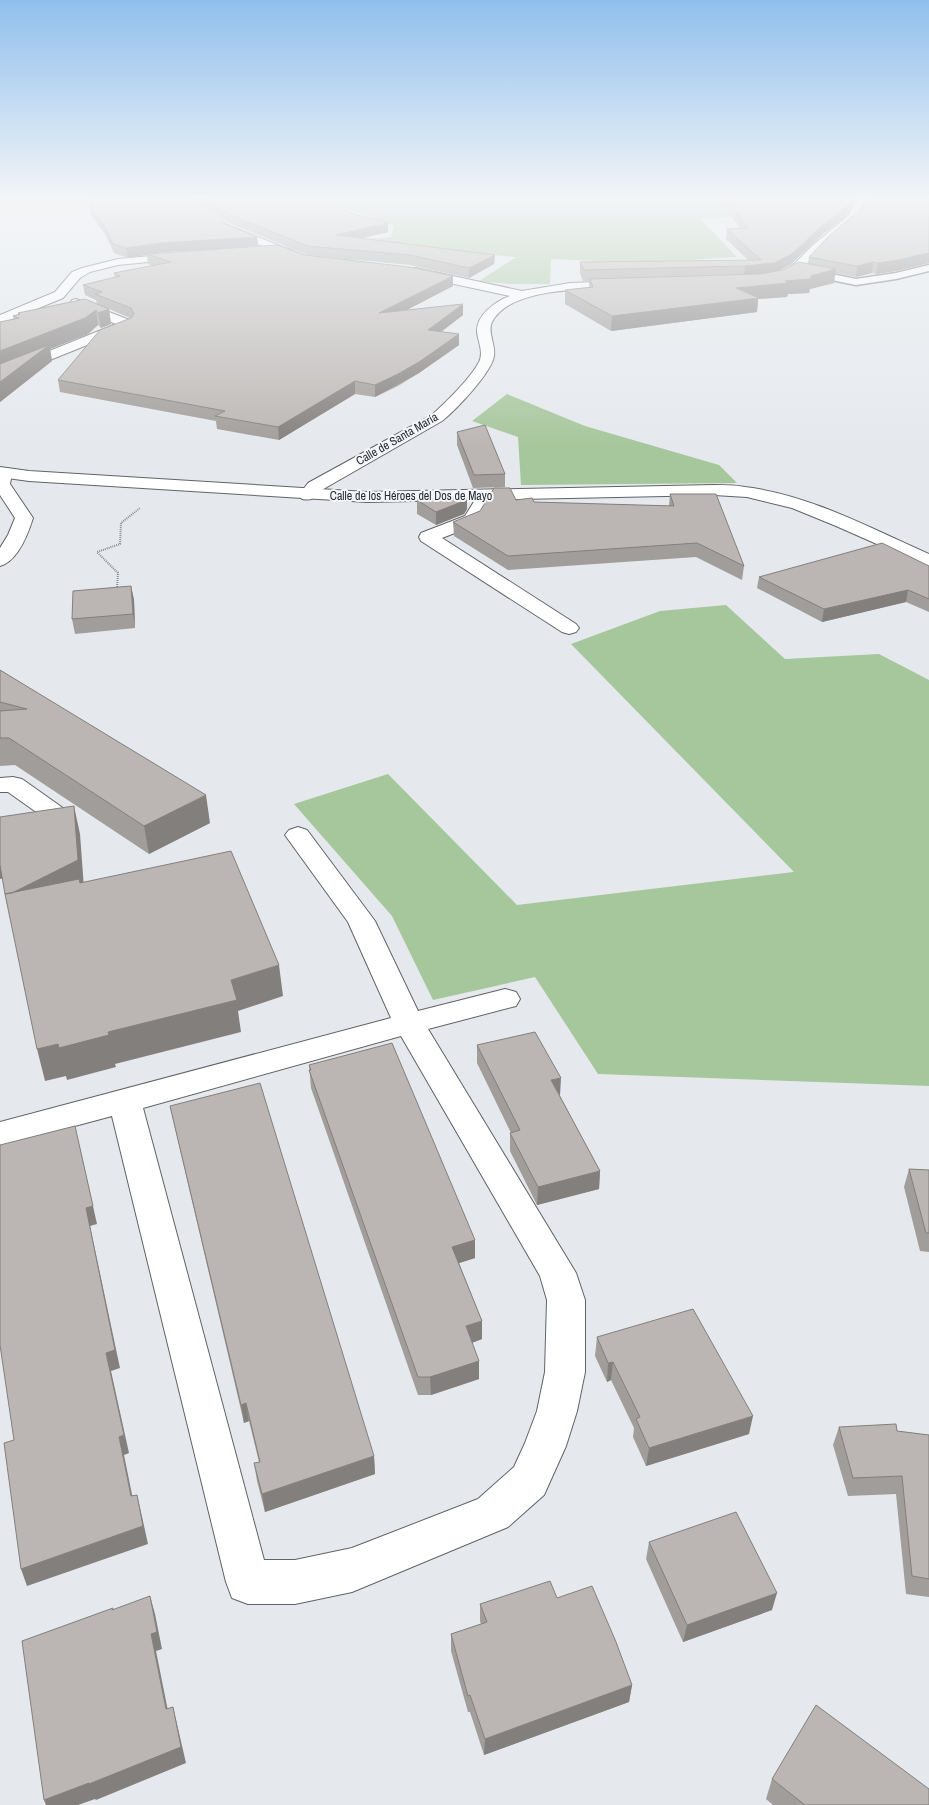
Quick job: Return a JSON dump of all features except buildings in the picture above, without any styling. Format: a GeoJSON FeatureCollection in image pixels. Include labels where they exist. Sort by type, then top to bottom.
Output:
{"type":"FeatureCollection","features":[{"type":"Feature","properties":{"kind":"street"},"geometry":{"type":"LineString","coordinates":[[0,320],[59,296],[70,281]]}},
{"type":"Feature","properties":{"kind":"street"},"geometry":{"type":"LineString","coordinates":[[456,281],[523,295]]}},
{"type":"Feature","properties":{"kind":"street","name":"Calle de Santa María"},"geometry":{"type":"LineString","coordinates":[[308,495],[314,487],[419,428],[450,407],[476,376],[488,356],[484,328],[485,322],[505,302],[523,295],[564,287],[635,285]]}},
{"type":"Feature","properties":{"kind":"street"},"geometry":{"type":"LineString","coordinates":[[0,376],[128,324],[59,296]]}},
{"type":"Feature","properties":{"kind":"street"},"geometry":{"type":"LineString","coordinates":[[0,560],[12,547],[20,533],[24,518],[1,484],[2,472]]}},
{"type":"Feature","properties":{"kind":"street","name":"Calle de los Héroes del Dos de Mayo"},"geometry":{"type":"LineString","coordinates":[[2,472],[29,476],[161,486],[367,498],[714,490],[751,492],[784,500],[828,516],[929,561]]}},
{"type":"Feature","properties":{"kind":"street"},"geometry":{"type":"LineString","coordinates":[[486,496],[472,520],[428,537],[569,628]]}},
{"type":"Feature","properties":{"kind":"street"},"geometry":{"type":"LineString","coordinates":[[0,785],[13,784],[61,818],[0,828]]}},
{"type":"Feature","properties":{"kind":"street"},"geometry":{"type":"LineString","coordinates":[[124,1102],[248,1582],[296,1582],[352,1570],[493,1513],[529,1481],[545,1446],[557,1411],[565,1372],[566,1300],[558,1273],[409,1023],[361,921],[298,835]]}},
{"type":"Feature","properties":{"kind":"street"},"geometry":{"type":"LineString","coordinates":[[0,1134],[124,1102],[409,1023],[505,1000]]}},
{"type":"Feature","properties":{"kind":"path"},"geometry":{"type":"LineString","coordinates":[[117,592],[118,573],[97,552],[120,544],[121,523],[148,502],[161,486]]}},
{"type":"Feature","properties":{"kind":"green space"},"geometry":{"type":"Polygon","coordinates":[[[481,281],[550,281],[550,284],[509,284],[481,281]]]}},
{"type":"Feature","properties":{"kind":"green space"},"geometry":{"type":"Polygon","coordinates":[[[507,394],[585,426],[719,465],[737,483],[521,485],[518,437],[472,421],[507,394]]]}},
{"type":"Feature","properties":{"kind":"green space"},"geometry":{"type":"Polygon","coordinates":[[[726,605],[785,659],[879,654],[929,680],[929,1086],[598,1074],[535,977],[433,1000],[392,916],[294,804],[388,774],[517,905],[794,872],[571,644],[660,611],[726,605]]]}}]}
